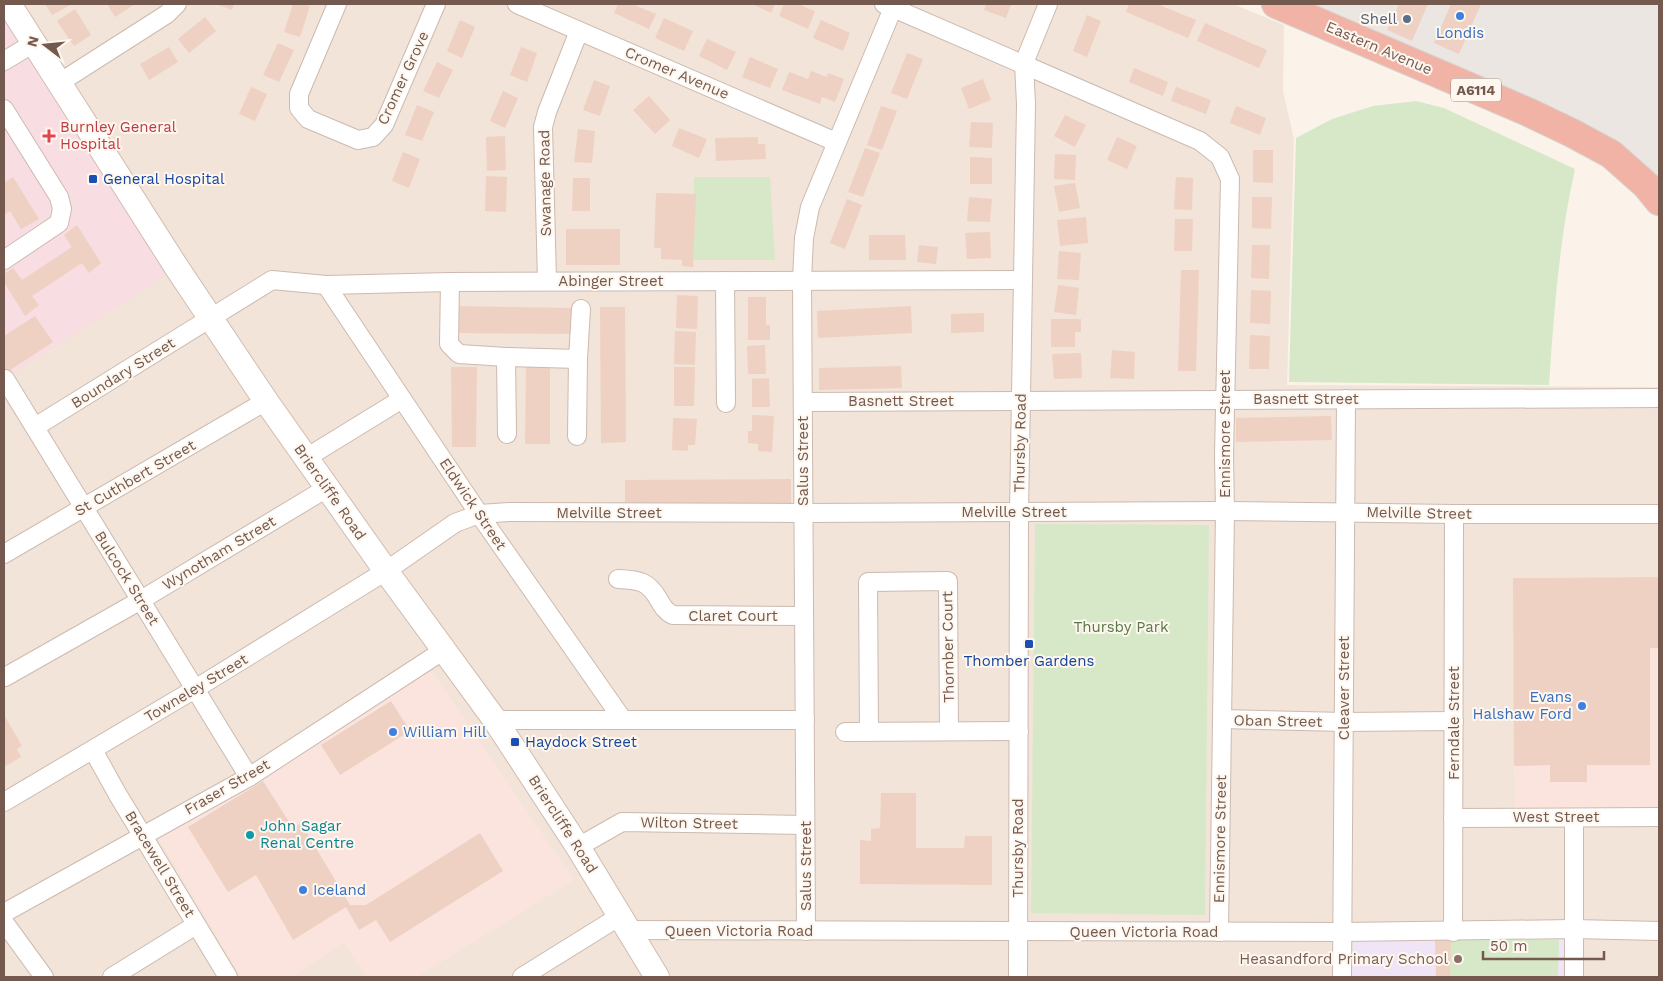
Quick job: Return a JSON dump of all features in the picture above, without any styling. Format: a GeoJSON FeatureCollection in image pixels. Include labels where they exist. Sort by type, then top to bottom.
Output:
{"type":"FeatureCollection","features":[{"type":"Feature","properties":{"kind":"highway","name":"Eastern Avenue"},"geometry":{"type":"LineString","coordinates":[[1276,4],[1528,112],[1572,133],[1611,154],[1646,184],[1659,201]]}},
{"type":"Feature","properties":{"kind":"street","name":"Briercliffe Road"},"geometry":{"type":"LineString","coordinates":[[9,4],[266,401],[386,571],[495,720],[578,847],[657,977]]}},
{"type":"Feature","properties":{"kind":"street"},"geometry":{"type":"LineString","coordinates":[[59,83],[167,14],[178,4]]}},
{"type":"Feature","properties":{"kind":"street","name":"Cromer Grove"},"geometry":{"type":"LineString","coordinates":[[337,4],[299,94],[299,108],[308,119],[358,140],[373,137],[384,125],[436,4]]}},
{"type":"Feature","properties":{"kind":"street","name":"Cromer Avenue"},"geometry":{"type":"LineString","coordinates":[[517,4],[836,142]]}},
{"type":"Feature","properties":{"kind":"street","name":"Thursby Road"},"geometry":{"type":"LineString","coordinates":[[1018,977],[1019,512],[1026,104],[1024,63],[1048,4]]}},
{"type":"Feature","properties":{"kind":"street","name":"Ennismore Street"},"geometry":{"type":"LineString","coordinates":[[889,6],[1200,141],[1220,157],[1230,179],[1225,400],[1219,932]]}},
{"type":"Feature","properties":{"kind":"street","name":"Salus Street"},"geometry":{"type":"LineString","coordinates":[[806,931],[802,280],[804,238],[810,207],[889,6]]}},
{"type":"Feature","properties":{"kind":"street","name":"Swanage Road"},"geometry":{"type":"LineString","coordinates":[[547,282],[543,127],[579,30]]}},
{"type":"Feature","properties":{"kind":"street"},"geometry":{"type":"LineString","coordinates":[[4,62],[34,43]]}},
{"type":"Feature","properties":{"kind":"street"},"geometry":{"type":"LineString","coordinates":[[4,110],[59,197],[62,209],[59,223],[4,260]]}},
{"type":"Feature","properties":{"kind":"street","name":"Abinger Street"},"geometry":{"type":"LineString","coordinates":[[211,318],[272,280],[326,285],[450,282],[1022,280]]}},
{"type":"Feature","properties":{"kind":"street"},"geometry":{"type":"LineString","coordinates":[[725,281],[726,403]]}},
{"type":"Feature","properties":{"kind":"street"},"geometry":{"type":"LineString","coordinates":[[450,282],[449,344],[459,354],[578,359]]}},
{"type":"Feature","properties":{"kind":"street","name":"Eldwick Street"},"geometry":{"type":"LineString","coordinates":[[326,285],[478,514],[623,720]]}},
{"type":"Feature","properties":{"kind":"street"},"geometry":{"type":"LineString","coordinates":[[577,436],[581,309]]}},
{"type":"Feature","properties":{"kind":"street","name":"Boundary Street"},"geometry":{"type":"LineString","coordinates":[[35,427],[211,318]]}},
{"type":"Feature","properties":{"kind":"street"},"geometry":{"type":"LineString","coordinates":[[506,357],[507,434]]}},
{"type":"Feature","properties":{"kind":"street","name":"Bulcock Street"},"geometry":{"type":"LineString","coordinates":[[5,379],[249,777]]}},
{"type":"Feature","properties":{"kind":"street","name":"Basnett Street"},"geometry":{"type":"LineString","coordinates":[[803,402],[1659,398]]}},
{"type":"Feature","properties":{"kind":"street"},"geometry":{"type":"LineString","coordinates":[[306,458],[402,399]]}},
{"type":"Feature","properties":{"kind":"street","name":"Cleaver Street"},"geometry":{"type":"LineString","coordinates":[[1342,977],[1346,399]]}},
{"type":"Feature","properties":{"kind":"street","name":"St Cuthbert Street"},"geometry":{"type":"LineString","coordinates":[[4,554],[266,401]]}},
{"type":"Feature","properties":{"kind":"street","name":"Wynotham Street"},"geometry":{"type":"LineString","coordinates":[[5,677],[141,600],[327,488]]}},
{"type":"Feature","properties":{"kind":"street","name":"Melville Street"},"geometry":{"type":"LineString","coordinates":[[386,571],[455,523],[478,514],[509,512],[804,514],[1225,511],[1659,514]]}},
{"type":"Feature","properties":{"kind":"street","name":"Ferndale Street"},"geometry":{"type":"LineString","coordinates":[[1453,932],[1454,514]]}},
{"type":"Feature","properties":{"kind":"street","name":"Towneley Street"},"geometry":{"type":"LineString","coordinates":[[4,802],[195,689],[386,571]]}},
{"type":"Feature","properties":{"kind":"street","name":"Claret Court"},"geometry":{"type":"LineString","coordinates":[[618,579],[634,580],[652,588],[666,611],[677,616],[804,616]]}},
{"type":"Feature","properties":{"kind":"street","name":"Thornber Court"},"geometry":{"type":"LineString","coordinates":[[869,732],[868,582],[948,582],[949,731]]}},
{"type":"Feature","properties":{"kind":"street","name":"Fraser Street"},"geometry":{"type":"LineString","coordinates":[[4,913],[249,777],[444,650]]}},
{"type":"Feature","properties":{"kind":"street","name":"Oban Street"},"geometry":{"type":"LineString","coordinates":[[1222,719],[1344,722],[1454,721]]}},
{"type":"Feature","properties":{"kind":"street"},"geometry":{"type":"LineString","coordinates":[[495,720],[805,720]]}},
{"type":"Feature","properties":{"kind":"street"},"geometry":{"type":"LineString","coordinates":[[845,732],[1019,731]]}},
{"type":"Feature","properties":{"kind":"street","name":"Bracewell Street"},"geometry":{"type":"LineString","coordinates":[[93,750],[118,795],[228,977]]}},
{"type":"Feature","properties":{"kind":"street","name":"West Street"},"geometry":{"type":"LineString","coordinates":[[1453,818],[1659,817]]}},
{"type":"Feature","properties":{"kind":"street"},"geometry":{"type":"LineString","coordinates":[[1574,818],[1574,977]]}},
{"type":"Feature","properties":{"kind":"street","name":"Wilton Street"},"geometry":{"type":"LineString","coordinates":[[578,847],[622,822],[806,825]]}},
{"type":"Feature","properties":{"kind":"street"},"geometry":{"type":"LineString","coordinates":[[4,922],[44,977]]}},
{"type":"Feature","properties":{"kind":"street"},"geometry":{"type":"LineString","coordinates":[[522,977],[624,923]]}},
{"type":"Feature","properties":{"kind":"street","name":"Queen Victoria Road"},"geometry":{"type":"LineString","coordinates":[[624,923],[806,931],[1453,932],[1574,929],[1659,931]]}},
{"type":"Feature","properties":{"kind":"street"},"geometry":{"type":"LineString","coordinates":[[112,977],[196,925]]}},
{"type":"Feature","properties":{"kind":"shaded area"},"geometry":{"type":"Polygon","coordinates":[[[4,4],[1233,4],[1284,25],[1283,91],[1294,139],[1287,385],[1659,387],[1659,577],[1513,578],[1515,808],[1659,808],[1659,977],[4,977],[4,4]]]}},
{"type":"Feature","properties":{"kind":"shaded area","name":"Burnley General Hospital"},"geometry":{"type":"Polygon","coordinates":[[[4,4],[177,268],[4,379],[4,4]]]}},
{"type":"Feature","properties":{"kind":"shaded area"},"geometry":{"type":"Polygon","coordinates":[[[1309,4],[1659,4],[1659,189],[1309,4]]]}},
{"type":"Feature","properties":{"kind":"shaded area","name":"Evans Halshaw Ford"},"geometry":{"type":"Polygon","coordinates":[[[1659,577],[1659,808],[1515,808],[1513,578],[1659,577]]]}},
{"type":"Feature","properties":{"kind":"shaded area"},"geometry":{"type":"Polygon","coordinates":[[[431,670],[574,880],[417,977],[366,977],[344,943],[292,977],[241,977],[157,836],[431,670]]]}},
{"type":"Feature","properties":{"kind":"shaded area","name":"Heasandford Primary School"},"geometry":{"type":"Polygon","coordinates":[[[1353,939],[1564,940],[1563,977],[1352,977],[1353,939]]]}},
{"type":"Feature","properties":{"kind":"green space"},"geometry":{"type":"Polygon","coordinates":[[[1416,101],[1444,108],[1575,169],[1561,249],[1549,385],[1289,382],[1296,138],[1332,119],[1373,106],[1416,101]]]}},
{"type":"Feature","properties":{"kind":"green space"},"geometry":{"type":"Polygon","coordinates":[[[694,177],[770,177],[775,260],[693,260],[694,177]]]}},
{"type":"Feature","properties":{"kind":"green space","name":"Thursby Park"},"geometry":{"type":"Polygon","coordinates":[[[1035,524],[1209,525],[1205,915],[1031,913],[1035,524]]]}},
{"type":"Feature","properties":{"kind":"green space"},"geometry":{"type":"Polygon","coordinates":[[[1450,940],[1559,940],[1558,977],[1450,977],[1450,940]]]}},
{"type":"Feature","properties":{"kind":"building"},"geometry":{"type":"Polygon","coordinates":[[[45,4],[72,4],[52,15],[45,4]]]}},
{"type":"Feature","properties":{"kind":"building"},"geometry":{"type":"Polygon","coordinates":[[[107,4],[135,4],[115,17],[107,4]]]}},
{"type":"Feature","properties":{"kind":"building"},"geometry":{"type":"Polygon","coordinates":[[[216,4],[234,4],[232,10],[216,4]]]}},
{"type":"Feature","properties":{"kind":"building"},"geometry":{"type":"Polygon","coordinates":[[[293,4],[310,6],[300,37],[284,32],[293,4]]]}},
{"type":"Feature","properties":{"kind":"building"},"geometry":{"type":"Polygon","coordinates":[[[618,4],[632,4],[656,14],[649,29],[614,13],[618,4]]]}},
{"type":"Feature","properties":{"kind":"building"},"geometry":{"type":"Polygon","coordinates":[[[752,4],[775,4],[771,13],[752,4]]]}},
{"type":"Feature","properties":{"kind":"building"},"geometry":{"type":"Polygon","coordinates":[[[784,4],[798,4],[815,11],[808,29],[779,16],[784,4]]]}},
{"type":"Feature","properties":{"kind":"building"},"geometry":{"type":"Polygon","coordinates":[[[986,4],[1011,4],[1006,18],[984,10],[986,4]]]}},
{"type":"Feature","properties":{"kind":"building"},"geometry":{"type":"Polygon","coordinates":[[[1129,4],[1157,4],[1196,20],[1188,38],[1126,12],[1129,4]]]}},
{"type":"Feature","properties":{"kind":"building","name":"Shell"},"geometry":{"type":"Polygon","coordinates":[[[1399,4],[1428,4],[1412,41],[1387,30],[1399,4]]]}},
{"type":"Feature","properties":{"kind":"building","name":"Londis"},"geometry":{"type":"Polygon","coordinates":[[[1451,4],[1481,4],[1459,54],[1434,43],[1451,4]]]}},
{"type":"Feature","properties":{"kind":"building"},"geometry":{"type":"Polygon","coordinates":[[[75,9],[91,35],[74,46],[57,21],[75,9]]]}},
{"type":"Feature","properties":{"kind":"building"},"geometry":{"type":"Polygon","coordinates":[[[1087,15],[1101,21],[1087,57],[1073,51],[1087,15]]]}},
{"type":"Feature","properties":{"kind":"building"},"geometry":{"type":"Polygon","coordinates":[[[205,17],[216,31],[189,53],[178,39],[205,17]]]}},
{"type":"Feature","properties":{"kind":"building"},"geometry":{"type":"Polygon","coordinates":[[[664,18],[693,31],[684,51],[655,38],[664,18]]]}},
{"type":"Feature","properties":{"kind":"building"},"geometry":{"type":"Polygon","coordinates":[[[460,20],[475,27],[462,58],[447,51],[460,20]]]}},
{"type":"Feature","properties":{"kind":"building"},"geometry":{"type":"Polygon","coordinates":[[[821,20],[850,33],[843,51],[813,38],[821,20]]]}},
{"type":"Feature","properties":{"kind":"building"},"geometry":{"type":"Polygon","coordinates":[[[1205,23],[1267,50],[1259,68],[1197,41],[1205,23]]]}},
{"type":"Feature","properties":{"kind":"building"},"geometry":{"type":"Polygon","coordinates":[[[707,39],[736,52],[727,70],[699,56],[707,39]]]}},
{"type":"Feature","properties":{"kind":"building"},"geometry":{"type":"Polygon","coordinates":[[[278,43],[294,50],[279,82],[263,75],[278,43]]]}},
{"type":"Feature","properties":{"kind":"building"},"geometry":{"type":"Polygon","coordinates":[[[169,47],[178,62],[149,80],[140,64],[169,47]]]}},
{"type":"Feature","properties":{"kind":"building"},"geometry":{"type":"Polygon","coordinates":[[[521,47],[537,53],[527,82],[510,75],[521,47]]]}},
{"type":"Feature","properties":{"kind":"building"},"geometry":{"type":"Polygon","coordinates":[[[907,53],[923,59],[907,99],[891,93],[907,53]]]}},
{"type":"Feature","properties":{"kind":"building"},"geometry":{"type":"Polygon","coordinates":[[[750,57],[778,69],[770,88],[742,77],[750,57]]]}},
{"type":"Feature","properties":{"kind":"building"},"geometry":{"type":"Polygon","coordinates":[[[437,62],[453,70],[439,98],[423,91],[437,62]]]}},
{"type":"Feature","properties":{"kind":"building"},"geometry":{"type":"Polygon","coordinates":[[[1134,68],[1168,82],[1163,96],[1129,82],[1134,68]]]}},
{"type":"Feature","properties":{"kind":"building"},"geometry":{"type":"Polygon","coordinates":[[[811,71],[827,77],[828,73],[844,79],[835,102],[822,97],[820,104],[782,90],[789,72],[808,79],[811,71]]]}},
{"type":"Feature","properties":{"kind":"building"},"geometry":{"type":"Polygon","coordinates":[[[983,79],[991,100],[969,109],[961,88],[983,79]]]}},
{"type":"Feature","properties":{"kind":"building"},"geometry":{"type":"Polygon","coordinates":[[[594,80],[610,86],[600,116],[583,110],[594,80]]]}},
{"type":"Feature","properties":{"kind":"building"},"geometry":{"type":"Polygon","coordinates":[[[251,87],[267,94],[255,121],[239,114],[251,87]]]}},
{"type":"Feature","properties":{"kind":"building"},"geometry":{"type":"Polygon","coordinates":[[[1176,87],[1211,100],[1206,114],[1171,101],[1176,87]]]}},
{"type":"Feature","properties":{"kind":"building"},"geometry":{"type":"Polygon","coordinates":[[[503,91],[518,98],[505,128],[490,121],[503,91]]]}},
{"type":"Feature","properties":{"kind":"building"},"geometry":{"type":"Polygon","coordinates":[[[649,96],[670,120],[655,134],[633,110],[649,96]]]}},
{"type":"Feature","properties":{"kind":"building"},"geometry":{"type":"Polygon","coordinates":[[[417,105],[434,112],[422,141],[405,135],[417,105]]]}},
{"type":"Feature","properties":{"kind":"building"},"geometry":{"type":"Polygon","coordinates":[[[881,106],[897,111],[882,150],[867,145],[881,106]]]}},
{"type":"Feature","properties":{"kind":"building"},"geometry":{"type":"Polygon","coordinates":[[[1236,106],[1266,118],[1260,135],[1230,123],[1236,106]]]}},
{"type":"Feature","properties":{"kind":"building"},"geometry":{"type":"Polygon","coordinates":[[[1065,115],[1086,125],[1075,147],[1054,136],[1065,115]]]}},
{"type":"Feature","properties":{"kind":"building"},"geometry":{"type":"Polygon","coordinates":[[[971,122],[993,123],[992,148],[969,147],[971,122]]]}},
{"type":"Feature","properties":{"kind":"building"},"geometry":{"type":"Polygon","coordinates":[[[679,128],[707,139],[699,158],[672,146],[679,128]]]}},
{"type":"Feature","properties":{"kind":"building"},"geometry":{"type":"Polygon","coordinates":[[[578,129],[595,131],[592,163],[574,162],[578,129]]]}},
{"type":"Feature","properties":{"kind":"building"},"geometry":{"type":"Polygon","coordinates":[[[505,136],[506,170],[487,171],[486,137],[505,136]]]}},
{"type":"Feature","properties":{"kind":"building"},"geometry":{"type":"Polygon","coordinates":[[[758,137],[758,144],[765,144],[766,159],[716,161],[715,138],[758,137]]]}},
{"type":"Feature","properties":{"kind":"building"},"geometry":{"type":"Polygon","coordinates":[[[1117,137],[1137,146],[1127,169],[1107,160],[1117,137]]]}},
{"type":"Feature","properties":{"kind":"building"},"geometry":{"type":"Polygon","coordinates":[[[865,148],[880,153],[863,197],[848,192],[865,148]]]}},
{"type":"Feature","properties":{"kind":"building"},"geometry":{"type":"Polygon","coordinates":[[[1253,150],[1273,150],[1273,183],[1253,182],[1253,150]]]}},
{"type":"Feature","properties":{"kind":"building"},"geometry":{"type":"Polygon","coordinates":[[[403,152],[420,159],[409,188],[392,181],[403,152]]]}},
{"type":"Feature","properties":{"kind":"building"},"geometry":{"type":"Polygon","coordinates":[[[1055,154],[1076,155],[1075,180],[1054,179],[1055,154]]]}},
{"type":"Feature","properties":{"kind":"building"},"geometry":{"type":"Polygon","coordinates":[[[970,157],[992,158],[992,184],[970,184],[970,157]]]}},
{"type":"Feature","properties":{"kind":"building"},"geometry":{"type":"Polygon","coordinates":[[[486,176],[507,177],[506,212],[485,211],[486,176]]]}},
{"type":"Feature","properties":{"kind":"building"},"geometry":{"type":"Polygon","coordinates":[[[13,177],[39,219],[21,229],[10,211],[4,215],[4,183],[13,177]]]}},
{"type":"Feature","properties":{"kind":"building"},"geometry":{"type":"Polygon","coordinates":[[[1176,177],[1193,178],[1192,210],[1174,209],[1176,177]]]}},
{"type":"Feature","properties":{"kind":"building"},"geometry":{"type":"Polygon","coordinates":[[[573,178],[590,178],[590,211],[572,211],[573,178]]]}},
{"type":"Feature","properties":{"kind":"building"},"geometry":{"type":"Polygon","coordinates":[[[1075,183],[1080,208],[1059,212],[1054,186],[1075,183]]]}},
{"type":"Feature","properties":{"kind":"building"},"geometry":{"type":"Polygon","coordinates":[[[656,193],[696,194],[693,267],[682,266],[682,260],[661,259],[661,248],[654,248],[656,193]]]}},
{"type":"Feature","properties":{"kind":"building"},"geometry":{"type":"Polygon","coordinates":[[[969,197],[992,199],[990,222],[967,221],[969,197]]]}},
{"type":"Feature","properties":{"kind":"building"},"geometry":{"type":"Polygon","coordinates":[[[1252,197],[1272,197],[1271,229],[1252,228],[1252,197]]]}},
{"type":"Feature","properties":{"kind":"building"},"geometry":{"type":"Polygon","coordinates":[[[847,199],[862,205],[845,249],[830,243],[847,199]]]}},
{"type":"Feature","properties":{"kind":"building"},"geometry":{"type":"Polygon","coordinates":[[[1086,217],[1088,243],[1060,246],[1057,220],[1086,217]]]}},
{"type":"Feature","properties":{"kind":"building"},"geometry":{"type":"Polygon","coordinates":[[[1175,219],[1193,219],[1192,251],[1174,251],[1175,219]]]}},
{"type":"Feature","properties":{"kind":"building"},"geometry":{"type":"Polygon","coordinates":[[[77,225],[101,263],[89,273],[82,263],[32,296],[39,305],[25,316],[4,282],[4,274],[13,268],[22,280],[72,247],[64,235],[77,225]]]}},
{"type":"Feature","properties":{"kind":"building"},"geometry":{"type":"Polygon","coordinates":[[[566,229],[620,229],[620,265],[566,265],[566,229]]]}},
{"type":"Feature","properties":{"kind":"building"},"geometry":{"type":"Polygon","coordinates":[[[990,232],[991,258],[967,259],[965,233],[990,232]]]}},
{"type":"Feature","properties":{"kind":"building"},"geometry":{"type":"Polygon","coordinates":[[[869,235],[905,235],[906,260],[869,260],[869,235]]]}},
{"type":"Feature","properties":{"kind":"building"},"geometry":{"type":"Polygon","coordinates":[[[919,245],[938,247],[936,264],[917,262],[919,245]]]}},
{"type":"Feature","properties":{"kind":"building"},"geometry":{"type":"Polygon","coordinates":[[[1252,245],[1270,245],[1269,279],[1251,278],[1252,245]]]}},
{"type":"Feature","properties":{"kind":"building"},"geometry":{"type":"Polygon","coordinates":[[[1059,251],[1081,253],[1079,280],[1057,279],[1059,251]]]}},
{"type":"Feature","properties":{"kind":"building"},"geometry":{"type":"Polygon","coordinates":[[[1181,270],[1199,270],[1196,371],[1178,371],[1181,270]]]}},
{"type":"Feature","properties":{"kind":"building"},"geometry":{"type":"Polygon","coordinates":[[[1058,285],[1079,288],[1076,315],[1054,312],[1058,285]]]}},
{"type":"Feature","properties":{"kind":"building"},"geometry":{"type":"Polygon","coordinates":[[[1251,290],[1271,291],[1270,324],[1250,323],[1251,290]]]}},
{"type":"Feature","properties":{"kind":"building"},"geometry":{"type":"Polygon","coordinates":[[[677,295],[698,296],[697,329],[676,328],[677,295]]]}},
{"type":"Feature","properties":{"kind":"building"},"geometry":{"type":"Polygon","coordinates":[[[748,297],[766,297],[766,325],[770,325],[770,340],[748,340],[748,297]]]}},
{"type":"Feature","properties":{"kind":"building"},"geometry":{"type":"Polygon","coordinates":[[[455,306],[573,308],[573,334],[454,333],[455,306]]]}},
{"type":"Feature","properties":{"kind":"building"},"geometry":{"type":"Polygon","coordinates":[[[911,306],[912,333],[818,338],[817,311],[911,306]]]}},
{"type":"Feature","properties":{"kind":"building"},"geometry":{"type":"Polygon","coordinates":[[[600,307],[625,307],[626,442],[601,443],[600,307]]]}},
{"type":"Feature","properties":{"kind":"building"},"geometry":{"type":"Polygon","coordinates":[[[984,313],[984,332],[951,333],[951,314],[984,313]]]}},
{"type":"Feature","properties":{"kind":"building"},"geometry":{"type":"Polygon","coordinates":[[[35,316],[53,342],[4,374],[4,336],[35,316]]]}},
{"type":"Feature","properties":{"kind":"building"},"geometry":{"type":"Polygon","coordinates":[[[1051,319],[1081,319],[1081,332],[1075,332],[1075,347],[1051,347],[1051,319]]]}},
{"type":"Feature","properties":{"kind":"building"},"geometry":{"type":"Polygon","coordinates":[[[675,331],[696,332],[695,365],[674,364],[675,331]]]}},
{"type":"Feature","properties":{"kind":"building"},"geometry":{"type":"Polygon","coordinates":[[[1250,335],[1270,336],[1269,369],[1249,369],[1250,335]]]}},
{"type":"Feature","properties":{"kind":"building"},"geometry":{"type":"Polygon","coordinates":[[[765,345],[766,374],[748,374],[747,346],[765,345]]]}},
{"type":"Feature","properties":{"kind":"building"},"geometry":{"type":"Polygon","coordinates":[[[1112,350],[1135,352],[1134,379],[1110,378],[1112,350]]]}},
{"type":"Feature","properties":{"kind":"building"},"geometry":{"type":"Polygon","coordinates":[[[1081,353],[1082,378],[1054,379],[1052,354],[1081,353]]]}},
{"type":"Feature","properties":{"kind":"building"},"geometry":{"type":"Polygon","coordinates":[[[901,366],[902,388],[819,390],[819,368],[901,366]]]}},
{"type":"Feature","properties":{"kind":"building"},"geometry":{"type":"Polygon","coordinates":[[[451,367],[477,367],[476,447],[452,447],[451,367]]]}},
{"type":"Feature","properties":{"kind":"building"},"geometry":{"type":"Polygon","coordinates":[[[526,367],[550,368],[550,444],[525,444],[526,367]]]}},
{"type":"Feature","properties":{"kind":"building"},"geometry":{"type":"Polygon","coordinates":[[[674,367],[695,367],[694,406],[674,406],[674,367]]]}},
{"type":"Feature","properties":{"kind":"building"},"geometry":{"type":"Polygon","coordinates":[[[769,378],[770,407],[752,407],[752,379],[769,378]]]}},
{"type":"Feature","properties":{"kind":"building"},"geometry":{"type":"Polygon","coordinates":[[[752,415],[774,416],[772,452],[758,451],[758,444],[748,443],[748,431],[752,431],[752,415]]]}},
{"type":"Feature","properties":{"kind":"building"},"geometry":{"type":"Polygon","coordinates":[[[1331,416],[1332,440],[1236,442],[1236,418],[1331,416]]]}},
{"type":"Feature","properties":{"kind":"building"},"geometry":{"type":"Polygon","coordinates":[[[673,418],[697,419],[695,445],[688,445],[688,451],[672,450],[673,418]]]}},
{"type":"Feature","properties":{"kind":"building"},"geometry":{"type":"Polygon","coordinates":[[[791,479],[791,503],[625,503],[625,480],[791,479]]]}},
{"type":"Feature","properties":{"kind":"building","name":"Evans Halshaw Ford"},"geometry":{"type":"Polygon","coordinates":[[[1659,577],[1659,648],[1650,648],[1650,765],[1587,765],[1587,782],[1550,782],[1550,765],[1514,766],[1513,578],[1659,577]]]}},
{"type":"Feature","properties":{"kind":"building"},"geometry":{"type":"Polygon","coordinates":[[[391,701],[410,731],[340,775],[321,745],[391,701]]]}},
{"type":"Feature","properties":{"kind":"building"},"geometry":{"type":"Polygon","coordinates":[[[4,715],[22,746],[17,749],[21,757],[4,767],[4,715]]]}},
{"type":"Feature","properties":{"kind":"building"},"geometry":{"type":"Polygon","coordinates":[[[263,781],[293,828],[301,823],[350,905],[366,905],[480,833],[503,871],[390,942],[376,920],[359,930],[346,907],[293,940],[256,875],[228,892],[188,827],[263,781]]]}},
{"type":"Feature","properties":{"kind":"building"},"geometry":{"type":"Polygon","coordinates":[[[881,793],[916,793],[916,848],[964,848],[965,836],[992,836],[992,885],[860,884],[860,840],[871,841],[871,829],[880,828],[881,793]]]}},
{"type":"Feature","properties":{"kind":"building"},"geometry":{"type":"Polygon","coordinates":[[[1435,940],[1451,940],[1450,977],[1436,977],[1435,940]]]}},
{"type":"Feature","properties":{"kind":"place","name":"Londis"},"geometry":{"type":"Point","coordinates":[1460,16]}},
{"type":"Feature","properties":{"kind":"place","name":"Shell"},"geometry":{"type":"Point","coordinates":[1407,19]}},
{"type":"Feature","properties":{"kind":"place","name":"Burnley General Hospital"},"geometry":{"type":"Point","coordinates":[49,136]}},
{"type":"Feature","properties":{"kind":"place","name":"General Hospital"},"geometry":{"type":"Point","coordinates":[93,179]}},
{"type":"Feature","properties":{"kind":"place","name":"Thomber Gardens"},"geometry":{"type":"Point","coordinates":[1029,644]}},
{"type":"Feature","properties":{"kind":"place","name":"Evans Halshaw Ford"},"geometry":{"type":"Point","coordinates":[1582,706]}},
{"type":"Feature","properties":{"kind":"place","name":"William Hill"},"geometry":{"type":"Point","coordinates":[393,732]}},
{"type":"Feature","properties":{"kind":"place","name":"Haydock Street"},"geometry":{"type":"Point","coordinates":[515,742]}},
{"type":"Feature","properties":{"kind":"place","name":"John Sagar Renal Centre"},"geometry":{"type":"Point","coordinates":[250,835]}},
{"type":"Feature","properties":{"kind":"place","name":"Iceland"},"geometry":{"type":"Point","coordinates":[303,890]}},
{"type":"Feature","properties":{"kind":"place","name":"Heasandford Primary School"},"geometry":{"type":"Point","coordinates":[1458,959]}}]}
